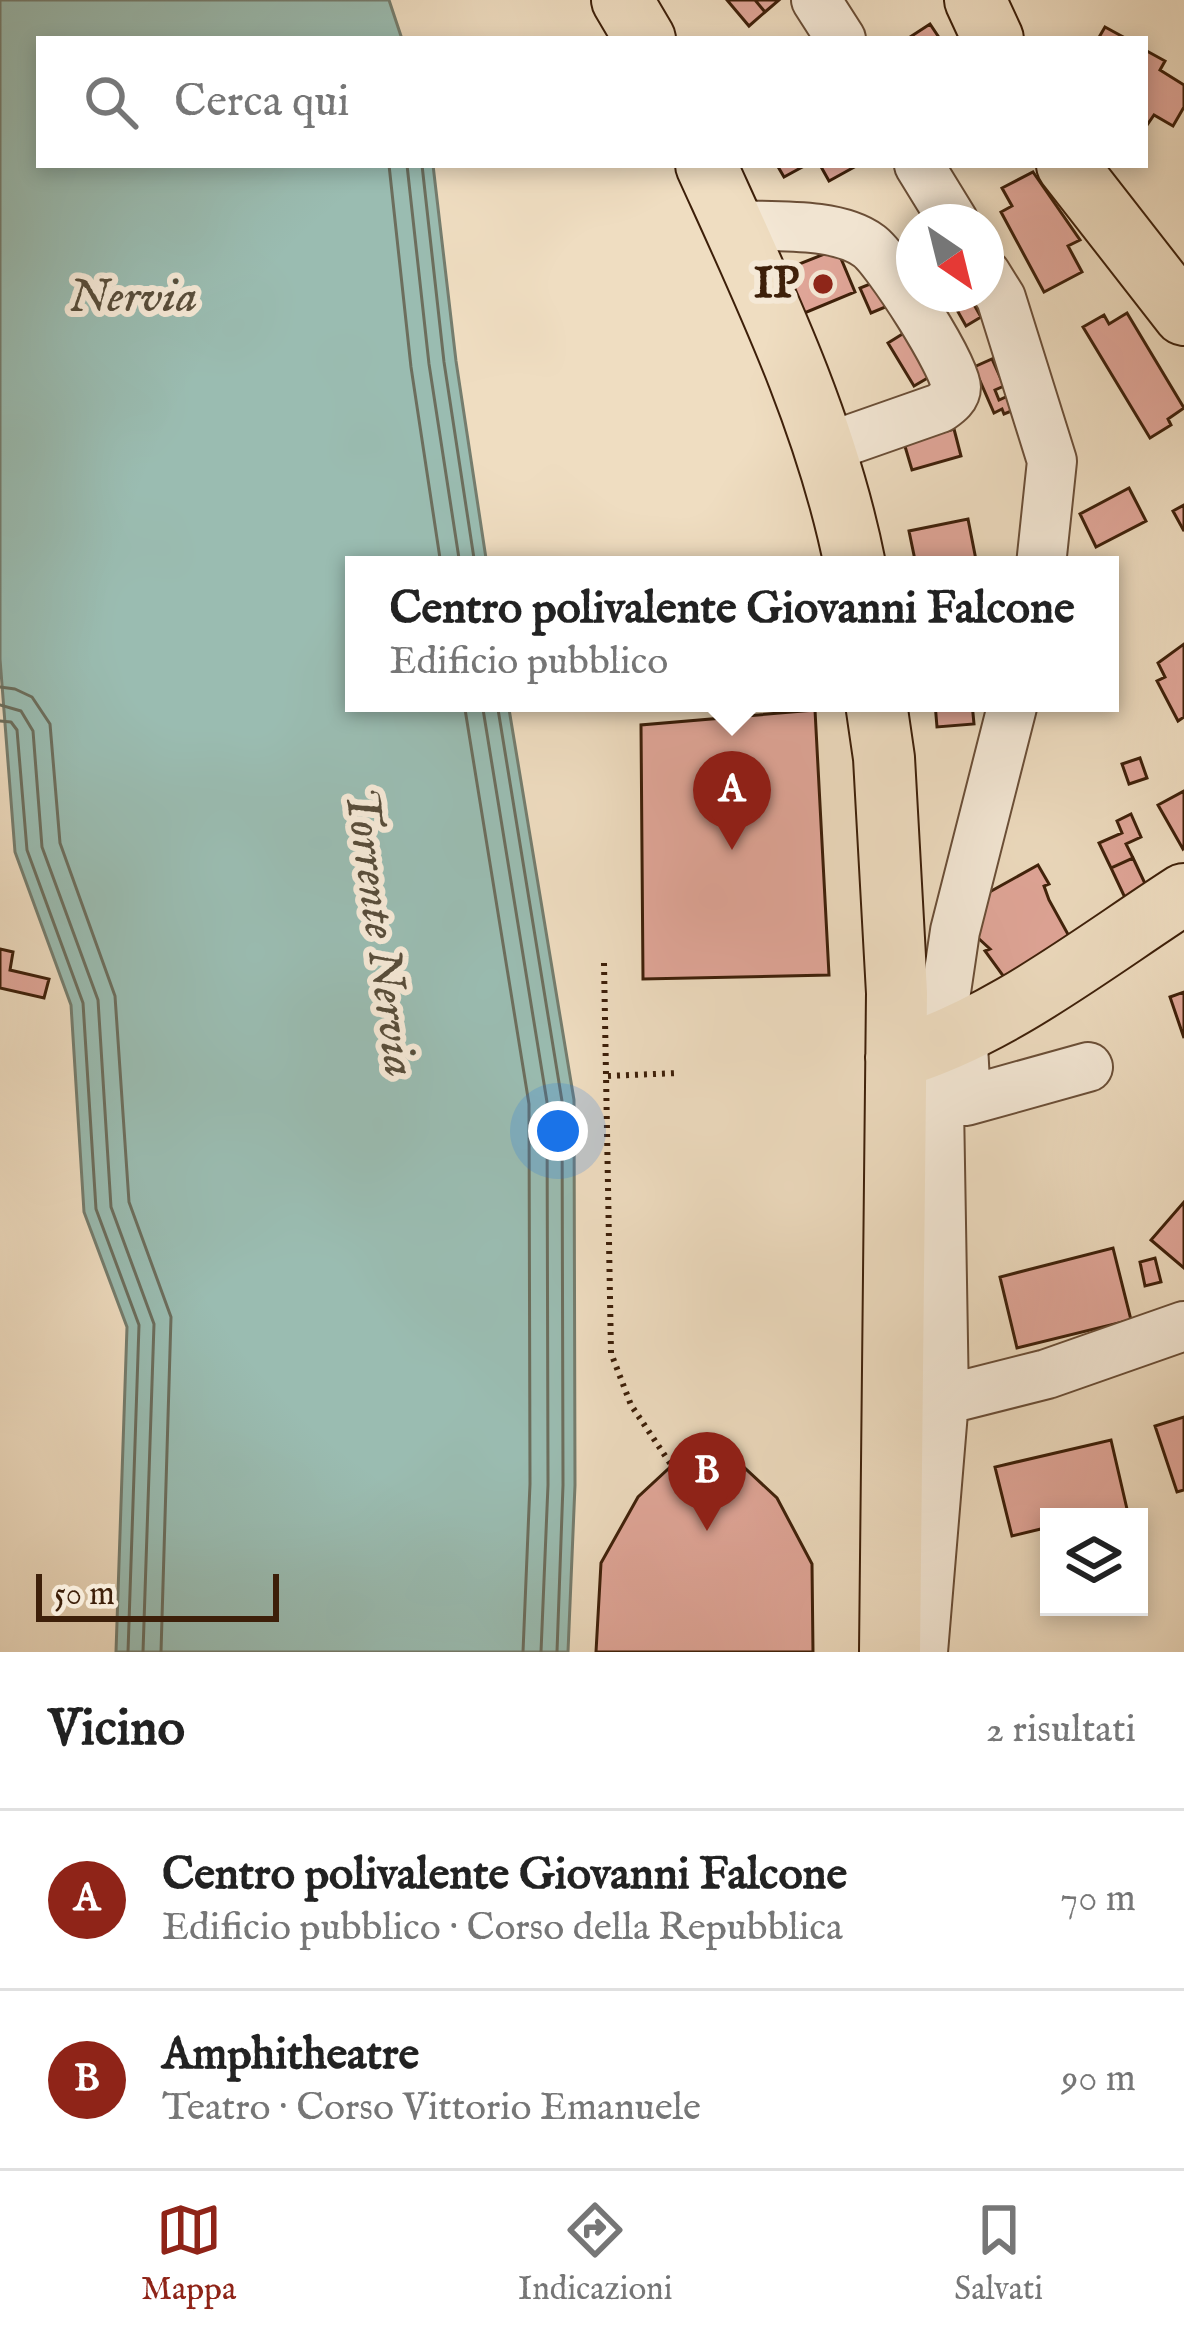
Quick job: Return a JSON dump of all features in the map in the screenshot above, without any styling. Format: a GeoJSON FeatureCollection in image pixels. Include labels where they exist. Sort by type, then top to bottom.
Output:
{"type":"FeatureCollection","features":[{"type":"Feature","properties":{"kind":"main road"},"geometry":{"type":"LineString","coordinates":[[622,0],[643,36]]}},
{"type":"Feature","properties":{"kind":"main road"},"geometry":{"type":"LineString","coordinates":[[975,0],[992,36]]}},
{"type":"Feature","properties":{"kind":"main road"},"geometry":{"type":"LineString","coordinates":[[707,168],[783,337],[826,448],[853,556]]}},
{"type":"Feature","properties":{"kind":"main road"},"geometry":{"type":"LineString","coordinates":[[1069,168],[1184,315]]}},
{"type":"Feature","properties":{"kind":"main road"},"geometry":{"type":"LineString","coordinates":[[877,712],[897,993],[932,1046],[890,1652]]}},
{"type":"Feature","properties":{"kind":"main road"},"geometry":{"type":"LineString","coordinates":[[932,1046],[1184,894]]}},
{"type":"Feature","properties":{"kind":"street"},"geometry":{"type":"LineString","coordinates":[[816,0],[839,36]]}},
{"type":"Feature","properties":{"kind":"street"},"geometry":{"type":"LineString","coordinates":[[921,168],[943,204]]}},
{"type":"Feature","properties":{"kind":"street"},"geometry":{"type":"LineString","coordinates":[[733,225],[825,229],[869,245],[905,290],[951,369],[956,389],[940,408],[826,448]]}},
{"type":"Feature","properties":{"kind":"street"},"geometry":{"type":"LineString","coordinates":[[1004,308],[1052,461],[1042,556]]}},
{"type":"Feature","properties":{"kind":"street"},"geometry":{"type":"LineString","coordinates":[[922,1652],[944,1400],[932,1046],[1011,712]]}},
{"type":"Feature","properties":{"kind":"street"},"geometry":{"type":"LineString","coordinates":[[932,1046],[966,1101],[1088,1067]]}},
{"type":"Feature","properties":{"kind":"street"},"geometry":{"type":"LineString","coordinates":[[944,1400],[1047,1374],[1184,1326]]}},
{"type":"Feature","properties":{"kind":"path"},"geometry":{"type":"LineString","coordinates":[[604,963],[610,1353],[631,1405],[671,1466]]}},
{"type":"Feature","properties":{"kind":"path"},"geometry":{"type":"LineString","coordinates":[[608,1076],[680,1072]]}},
{"type":"Feature","properties":{"kind":"water"},"geometry":{"type":"Polygon","coordinates":[[[0,0],[389,0],[401,36],[36,36],[36,168],[433,168],[486,556],[345,556],[345,712],[509,712],[574,1100],[575,1485],[568,1652],[116,1652],[127,1327],[84,1212],[71,1005],[15,852],[0,659],[0,0]]]}},
{"type":"Feature","properties":{"kind":"building"},"geometry":{"type":"Polygon","coordinates":[[[727,0],[755,0],[765,12],[749,26],[727,0]]]}},
{"type":"Feature","properties":{"kind":"building"},"geometry":{"type":"Polygon","coordinates":[[[755,0],[779,0],[765,12],[755,0]]]}},
{"type":"Feature","properties":{"kind":"building"},"geometry":{"type":"Polygon","coordinates":[[[930,24],[938,36],[912,36],[930,24]]]}},
{"type":"Feature","properties":{"kind":"building"},"geometry":{"type":"Polygon","coordinates":[[[1105,27],[1122,36],[1100,36],[1105,27]]]}},
{"type":"Feature","properties":{"kind":"building"},"geometry":{"type":"Polygon","coordinates":[[[1148,52],[1165,61],[1160,70],[1184,85],[1184,107],[1173,126],[1154,115],[1148,124],[1148,52]]]}},
{"type":"Feature","properties":{"kind":"building"},"geometry":{"type":"Polygon","coordinates":[[[779,168],[800,168],[784,177],[779,168]]]}},
{"type":"Feature","properties":{"kind":"building"},"geometry":{"type":"Polygon","coordinates":[[[822,168],[853,168],[829,181],[822,168]]]}},
{"type":"Feature","properties":{"kind":"building"},"geometry":{"type":"Polygon","coordinates":[[[1033,172],[1080,240],[1068,246],[1082,272],[1044,292],[1004,218],[1004,210],[1012,206],[1002,188],[1033,172]]]}},
{"type":"Feature","properties":{"kind":"building"},"geometry":{"type":"Polygon","coordinates":[[[837,249],[855,292],[802,314],[784,270],[837,249]]]}},
{"type":"Feature","properties":{"kind":"building"},"geometry":{"type":"Polygon","coordinates":[[[885,278],[895,303],[871,313],[860,288],[885,278]]]}},
{"type":"Feature","properties":{"kind":"building"},"geometry":{"type":"Polygon","coordinates":[[[958,312],[978,312],[981,317],[966,326],[958,312]]]}},
{"type":"Feature","properties":{"kind":"building"},"geometry":{"type":"Polygon","coordinates":[[[1127,313],[1184,408],[1168,419],[1171,425],[1150,438],[1083,327],[1104,315],[1109,324],[1127,313]]]}},
{"type":"Feature","properties":{"kind":"building"},"geometry":{"type":"Polygon","coordinates":[[[904,333],[931,376],[914,386],[888,343],[904,333]]]}},
{"type":"Feature","properties":{"kind":"building"},"geometry":{"type":"Polygon","coordinates":[[[992,359],[1004,386],[995,390],[999,400],[1008,396],[1014,410],[1004,414],[1002,409],[994,413],[974,367],[992,359]]]}},
{"type":"Feature","properties":{"kind":"building"},"geometry":{"type":"Polygon","coordinates":[[[954,429],[961,456],[912,470],[904,443],[954,429]]]}},
{"type":"Feature","properties":{"kind":"building"},"geometry":{"type":"Polygon","coordinates":[[[1129,488],[1146,521],[1096,547],[1080,514],[1129,488]]]}},
{"type":"Feature","properties":{"kind":"building"},"geometry":{"type":"Polygon","coordinates":[[[1184,505],[1184,531],[1173,511],[1184,505]]]}},
{"type":"Feature","properties":{"kind":"building"},"geometry":{"type":"Polygon","coordinates":[[[968,519],[975,556],[914,556],[909,531],[968,519]]]}},
{"type":"Feature","properties":{"kind":"building"},"geometry":{"type":"Polygon","coordinates":[[[1184,644],[1184,717],[1178,721],[1157,681],[1165,677],[1158,663],[1184,644]]]}},
{"type":"Feature","properties":{"kind":"building"},"geometry":{"type":"Polygon","coordinates":[[[815,712],[829,975],[643,979],[641,725],[815,712]]]}},
{"type":"Feature","properties":{"kind":"building"},"geometry":{"type":"Polygon","coordinates":[[[936,712],[973,712],[974,724],[937,727],[936,712]]]}},
{"type":"Feature","properties":{"kind":"building"},"geometry":{"type":"Polygon","coordinates":[[[1140,758],[1147,778],[1129,784],[1122,764],[1140,758]]]}},
{"type":"Feature","properties":{"kind":"building"},"geometry":{"type":"Polygon","coordinates":[[[1184,791],[1184,848],[1183,849],[1158,805],[1184,791]]]}},
{"type":"Feature","properties":{"kind":"building"},"geometry":{"type":"Polygon","coordinates":[[[1131,814],[1141,837],[1126,844],[1133,858],[1111,868],[1099,843],[1122,833],[1117,821],[1131,814]]]}},
{"type":"Feature","properties":{"kind":"building"},"geometry":{"type":"Polygon","coordinates":[[[1133,858],[1149,892],[1127,902],[1111,868],[1133,858]]]}},
{"type":"Feature","properties":{"kind":"building"},"geometry":{"type":"Polygon","coordinates":[[[1038,865],[1049,884],[1044,886],[1049,900],[1075,947],[1012,988],[985,951],[990,949],[977,937],[986,894],[1038,865]]]}},
{"type":"Feature","properties":{"kind":"building"},"geometry":{"type":"Polygon","coordinates":[[[0,949],[13,952],[10,970],[49,979],[44,998],[0,988],[0,949]]]}},
{"type":"Feature","properties":{"kind":"building"},"geometry":{"type":"Polygon","coordinates":[[[1184,992],[1184,1038],[1170,997],[1184,992]]]}},
{"type":"Feature","properties":{"kind":"building"},"geometry":{"type":"Polygon","coordinates":[[[1184,1202],[1184,1268],[1151,1240],[1184,1202]]]}},
{"type":"Feature","properties":{"kind":"building"},"geometry":{"type":"Polygon","coordinates":[[[1113,1248],[1131,1320],[1017,1348],[1000,1277],[1113,1248]]]}},
{"type":"Feature","properties":{"kind":"building"},"geometry":{"type":"Polygon","coordinates":[[[1155,1258],[1161,1282],[1145,1286],[1140,1262],[1155,1258]]]}},
{"type":"Feature","properties":{"kind":"building"},"geometry":{"type":"Polygon","coordinates":[[[1184,1417],[1184,1490],[1177,1492],[1155,1426],[1184,1417]]]}},
{"type":"Feature","properties":{"kind":"building"},"geometry":{"type":"Polygon","coordinates":[[[1111,1440],[1127,1508],[1040,1508],[1040,1529],[1012,1536],[995,1467],[1111,1440]]]}},
{"type":"Feature","properties":{"kind":"building"},"geometry":{"type":"Polygon","coordinates":[[[680,1458],[734,1458],[777,1498],[812,1564],[813,1652],[596,1652],[601,1563],[638,1497],[680,1458]]]}},
{"type":"Feature","properties":{"kind":"place","name":"IP"},"geometry":{"type":"Point","coordinates":[823,284]}},
{"type":"Feature","properties":{"kind":"place","name":"Centro polivalente Giovanni Falcone"},"geometry":{"type":"Point","coordinates":[732,850]}},
{"type":"Feature","properties":{"kind":"place","name":"Amphitheatre"},"geometry":{"type":"Point","coordinates":[707,1531]}},
{"type":"Feature","properties":{"kind":"water label","name":"Nervia"},"geometry":{"type":"Point","coordinates":[133,298]}},
{"type":"Feature","properties":{"kind":"water label","name":"Torrente Nervia"},"geometry":{"type":"Point","coordinates":[379,932]}}]}
